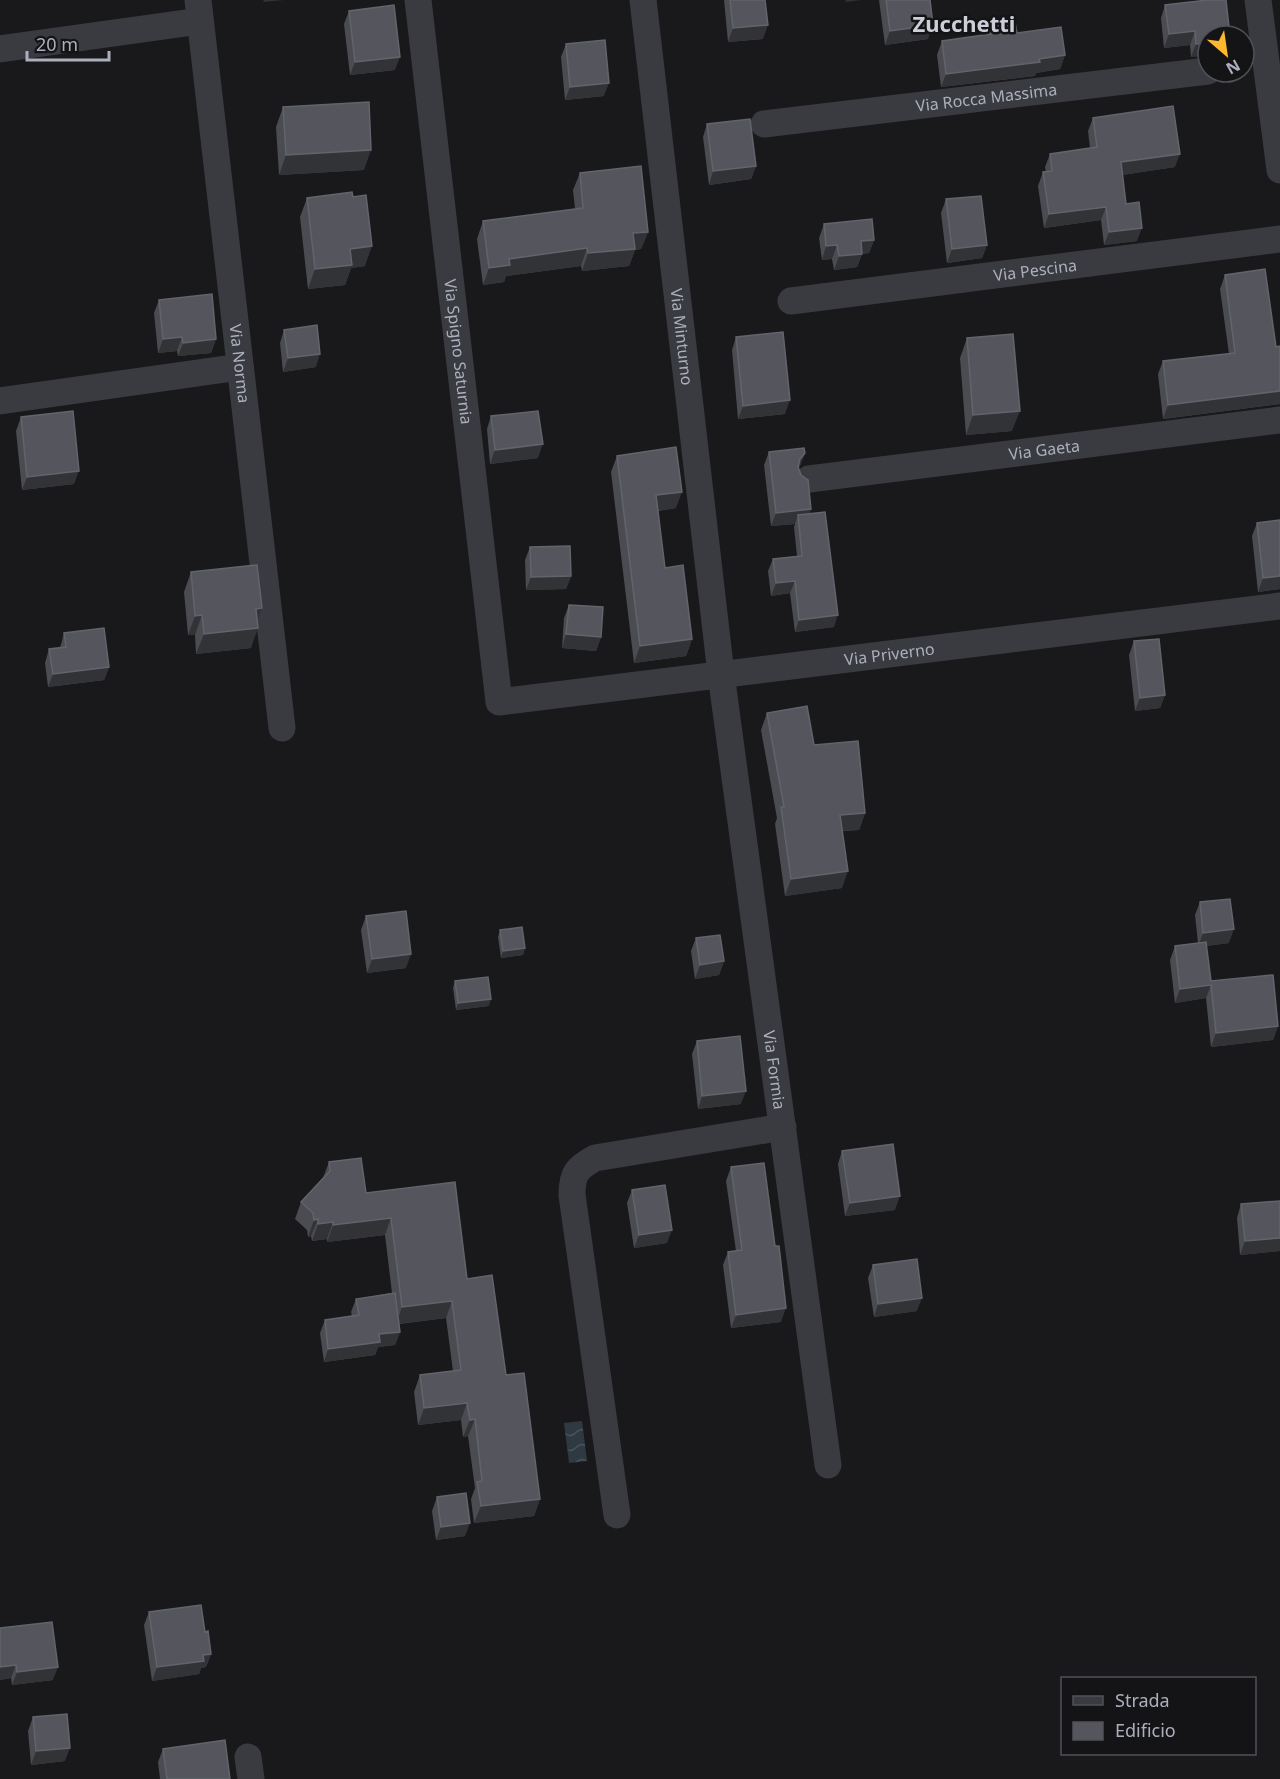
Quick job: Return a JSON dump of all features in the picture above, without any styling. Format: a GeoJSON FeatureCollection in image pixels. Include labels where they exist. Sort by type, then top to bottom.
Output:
{"type":"FeatureCollection","features":[{"type":"Feature","properties":{"kind":"street","name":"Via Spigno Saturnia"},"geometry":{"type":"LineString","coordinates":[[418,0],[499,702]]}},
{"type":"Feature","properties":{"kind":"street","name":"Via Minturno"},"geometry":{"type":"LineString","coordinates":[[643,0],[721,674]]}},
{"type":"Feature","properties":{"kind":"street"},"geometry":{"type":"LineString","coordinates":[[1258,0],[1263,64],[1280,170]]}},
{"type":"Feature","properties":{"kind":"street"},"geometry":{"type":"LineString","coordinates":[[0,49],[199,10]]}},
{"type":"Feature","properties":{"kind":"street","name":"Via Norma"},"geometry":{"type":"LineString","coordinates":[[199,10],[282,728]]}},
{"type":"Feature","properties":{"kind":"street","name":"Via Rocca Massima"},"geometry":{"type":"LineString","coordinates":[[764,124],[1196,72]]}},
{"type":"Feature","properties":{"kind":"street","name":"Via Pescina"},"geometry":{"type":"LineString","coordinates":[[791,301],[1280,239]]}},
{"type":"Feature","properties":{"kind":"street"},"geometry":{"type":"LineString","coordinates":[[0,401],[240,367]]}},
{"type":"Feature","properties":{"kind":"street","name":"Via Gaeta"},"geometry":{"type":"LineString","coordinates":[[809,479],[1280,420]]}},
{"type":"Feature","properties":{"kind":"street","name":"Via Priverno"},"geometry":{"type":"LineString","coordinates":[[499,702],[1280,606]]}},
{"type":"Feature","properties":{"kind":"street","name":"Via Formia"},"geometry":{"type":"LineString","coordinates":[[721,674],[828,1465]]}},
{"type":"Feature","properties":{"kind":"street"},"geometry":{"type":"LineString","coordinates":[[617,1515],[572,1196],[573,1178],[577,1169],[595,1158],[783,1127]]}},
{"type":"Feature","properties":{"kind":"water"},"geometry":{"type":"Polygon","coordinates":[[[582,1421],[587,1461],[569,1463],[564,1423],[582,1421]]]}},
{"type":"Feature","properties":{"kind":"building"},"geometry":{"type":"Polygon","coordinates":[[[730,0],[765,0],[768,25],[733,28],[730,0]]]}},
{"type":"Feature","properties":{"kind":"building"},"geometry":{"type":"Polygon","coordinates":[[[886,0],[930,0],[933,25],[890,31],[886,0]]]}},
{"type":"Feature","properties":{"kind":"building"},"geometry":{"type":"Polygon","coordinates":[[[1226,0],[1229,24],[1196,24],[1196,44],[1195,31],[1169,34],[1165,5],[1226,0]]]}},
{"type":"Feature","properties":{"kind":"building"},"geometry":{"type":"Polygon","coordinates":[[[394,5],[400,57],[355,62],[349,11],[394,5]]]}},
{"type":"Feature","properties":{"kind":"building"},"geometry":{"type":"Polygon","coordinates":[[[1015,22],[1017,33],[1061,27],[1065,55],[1039,59],[1040,62],[946,74],[942,41],[991,34],[990,26],[1015,22]]]}},
{"type":"Feature","properties":{"kind":"building"},"geometry":{"type":"Polygon","coordinates":[[[605,40],[609,83],[570,87],[566,44],[605,40]]]}},
{"type":"Feature","properties":{"kind":"building"},"geometry":{"type":"Polygon","coordinates":[[[369,102],[371,150],[286,155],[283,107],[369,102]]]}},
{"type":"Feature","properties":{"kind":"building"},"geometry":{"type":"Polygon","coordinates":[[[1173,106],[1180,154],[1121,162],[1126,204],[1139,202],[1142,228],[1109,232],[1106,207],[1049,214],[1043,172],[1052,171],[1050,154],[1097,147],[1093,118],[1173,106]]]}},
{"type":"Feature","properties":{"kind":"building"},"geometry":{"type":"Polygon","coordinates":[[[750,119],[756,166],[713,171],[707,124],[750,119]]]}},
{"type":"Feature","properties":{"kind":"building"},"geometry":{"type":"Polygon","coordinates":[[[641,166],[648,232],[633,233],[635,249],[588,253],[587,248],[509,259],[510,265],[489,268],[483,221],[583,208],[580,173],[641,166]]]}},
{"type":"Feature","properties":{"kind":"building"},"geometry":{"type":"Polygon","coordinates":[[[352,192],[353,197],[366,195],[372,246],[350,249],[352,265],[315,269],[307,198],[352,192]]]}},
{"type":"Feature","properties":{"kind":"building"},"geometry":{"type":"Polygon","coordinates":[[[981,196],[987,245],[952,249],[946,199],[981,196]]]}},
{"type":"Feature","properties":{"kind":"building"},"geometry":{"type":"Polygon","coordinates":[[[872,219],[874,240],[861,241],[862,254],[839,256],[837,245],[826,246],[824,224],[872,219]]]}},
{"type":"Feature","properties":{"kind":"building"},"geometry":{"type":"Polygon","coordinates":[[[1265,269],[1276,347],[1280,346],[1280,391],[1168,405],[1163,361],[1235,353],[1225,275],[1265,269]]]}},
{"type":"Feature","properties":{"kind":"building"},"geometry":{"type":"Polygon","coordinates":[[[212,294],[216,339],[183,343],[182,337],[163,339],[159,300],[212,294]]]}},
{"type":"Feature","properties":{"kind":"building"},"geometry":{"type":"Polygon","coordinates":[[[317,325],[320,354],[288,358],[284,330],[317,325]]]}},
{"type":"Feature","properties":{"kind":"building"},"geometry":{"type":"Polygon","coordinates":[[[783,332],[790,400],[743,406],[736,337],[783,332]]]}},
{"type":"Feature","properties":{"kind":"building"},"geometry":{"type":"Polygon","coordinates":[[[1013,334],[1020,411],[973,415],[967,338],[1013,334]]]}},
{"type":"Feature","properties":{"kind":"building"},"geometry":{"type":"Polygon","coordinates":[[[73,411],[79,471],[27,477],[21,417],[73,411]]]}},
{"type":"Feature","properties":{"kind":"building"},"geometry":{"type":"Polygon","coordinates":[[[538,411],[543,444],[495,450],[491,416],[538,411]]]}},
{"type":"Feature","properties":{"kind":"building"},"geometry":{"type":"Polygon","coordinates":[[[676,447],[682,492],[656,495],[665,568],[683,565],[692,639],[640,646],[617,456],[676,447]]]}},
{"type":"Feature","properties":{"kind":"building"},"geometry":{"type":"Polygon","coordinates":[[[804,448],[805,453],[798,467],[801,475],[808,480],[811,509],[776,513],[769,452],[804,448]]]}},
{"type":"Feature","properties":{"kind":"building"},"geometry":{"type":"Polygon","coordinates":[[[825,512],[838,615],[799,620],[795,581],[776,583],[773,559],[802,556],[798,515],[825,512]]]}},
{"type":"Feature","properties":{"kind":"building"},"geometry":{"type":"Polygon","coordinates":[[[1280,520],[1280,576],[1263,578],[1257,523],[1280,520]]]}},
{"type":"Feature","properties":{"kind":"building"},"geometry":{"type":"Polygon","coordinates":[[[570,546],[571,576],[531,577],[530,547],[570,546]]]}},
{"type":"Feature","properties":{"kind":"building"},"geometry":{"type":"Polygon","coordinates":[[[257,565],[262,608],[256,609],[258,628],[204,634],[202,615],[195,616],[191,572],[257,565]]]}},
{"type":"Feature","properties":{"kind":"building"},"geometry":{"type":"Polygon","coordinates":[[[569,605],[603,607],[601,637],[566,634],[569,605]]]}},
{"type":"Feature","properties":{"kind":"building"},"geometry":{"type":"Polygon","coordinates":[[[104,628],[109,667],[53,674],[49,649],[66,647],[64,633],[104,628]]]}},
{"type":"Feature","properties":{"kind":"building"},"geometry":{"type":"Polygon","coordinates":[[[1159,639],[1165,695],[1140,698],[1134,641],[1159,639]]]}},
{"type":"Feature","properties":{"kind":"building"},"geometry":{"type":"Polygon","coordinates":[[[807,706],[814,745],[858,741],[865,813],[840,815],[848,871],[791,879],[781,807],[784,807],[767,713],[807,706]]]}},
{"type":"Feature","properties":{"kind":"building"},"geometry":{"type":"Polygon","coordinates":[[[1230,899],[1234,929],[1203,933],[1200,902],[1230,899]]]}},
{"type":"Feature","properties":{"kind":"building"},"geometry":{"type":"Polygon","coordinates":[[[406,911],[411,954],[372,959],[366,916],[406,911]]]}},
{"type":"Feature","properties":{"kind":"building"},"geometry":{"type":"Polygon","coordinates":[[[522,927],[525,948],[503,951],[500,930],[522,927]]]}},
{"type":"Feature","properties":{"kind":"building"},"geometry":{"type":"Polygon","coordinates":[[[720,935],[724,961],[700,965],[696,938],[720,935]]]}},
{"type":"Feature","properties":{"kind":"building"},"geometry":{"type":"Polygon","coordinates":[[[1206,942],[1211,981],[1273,975],[1278,1026],[1216,1033],[1211,985],[1180,989],[1175,946],[1206,942]]]}},
{"type":"Feature","properties":{"kind":"building"},"geometry":{"type":"Polygon","coordinates":[[[488,977],[491,999],[458,1003],[455,981],[488,977]]]}},
{"type":"Feature","properties":{"kind":"building"},"geometry":{"type":"Polygon","coordinates":[[[740,1036],[746,1091],[702,1096],[697,1041],[740,1036]]]}},
{"type":"Feature","properties":{"kind":"building"},"geometry":{"type":"Polygon","coordinates":[[[893,1144],[900,1196],[850,1203],[842,1151],[893,1144]]]}},
{"type":"Feature","properties":{"kind":"building"},"geometry":{"type":"Polygon","coordinates":[[[361,1158],[366,1193],[455,1182],[467,1279],[492,1275],[506,1375],[524,1373],[540,1499],[481,1506],[477,1482],[482,1481],[475,1419],[470,1420],[467,1403],[424,1408],[420,1375],[461,1370],[452,1301],[402,1307],[391,1218],[333,1225],[333,1222],[318,1224],[318,1219],[314,1220],[313,1213],[301,1202],[330,1171],[329,1162],[361,1158]]]}},
{"type":"Feature","properties":{"kind":"building"},"geometry":{"type":"Polygon","coordinates":[[[764,1163],[775,1246],[779,1246],[786,1308],[736,1315],[728,1252],[742,1250],[731,1167],[764,1163]]]}},
{"type":"Feature","properties":{"kind":"building"},"geometry":{"type":"Polygon","coordinates":[[[665,1185],[672,1230],[639,1235],[632,1190],[665,1185]]]}},
{"type":"Feature","properties":{"kind":"building"},"geometry":{"type":"Polygon","coordinates":[[[1280,1201],[1280,1238],[1245,1241],[1241,1204],[1280,1201]]]}},
{"type":"Feature","properties":{"kind":"building"},"geometry":{"type":"Polygon","coordinates":[[[917,1259],[922,1298],[878,1304],[873,1265],[917,1259]]]}},
{"type":"Feature","properties":{"kind":"building"},"geometry":{"type":"Polygon","coordinates":[[[395,1293],[400,1332],[379,1334],[380,1342],[328,1349],[325,1320],[359,1315],[356,1299],[395,1293]]]}},
{"type":"Feature","properties":{"kind":"building"},"geometry":{"type":"Polygon","coordinates":[[[466,1493],[470,1523],[441,1527],[437,1497],[466,1493]]]}},
{"type":"Feature","properties":{"kind":"building"},"geometry":{"type":"Polygon","coordinates":[[[201,1605],[211,1654],[203,1655],[204,1661],[157,1667],[149,1612],[201,1605]]]}},
{"type":"Feature","properties":{"kind":"building"},"geometry":{"type":"Polygon","coordinates":[[[52,1622],[58,1667],[17,1672],[16,1665],[0,1667],[0,1628],[52,1622]]]}},
{"type":"Feature","properties":{"kind":"building"},"geometry":{"type":"Polygon","coordinates":[[[67,1714],[70,1748],[36,1751],[33,1717],[67,1714]]]}},
{"type":"Feature","properties":{"kind":"building"},"geometry":{"type":"Polygon","coordinates":[[[225,1740],[230,1779],[167,1779],[163,1749],[225,1740]]]}},
{"type":"Feature","properties":{"kind":"district","name":"Zucchetti"},"geometry":{"type":"Point","coordinates":[964,24]}}]}
